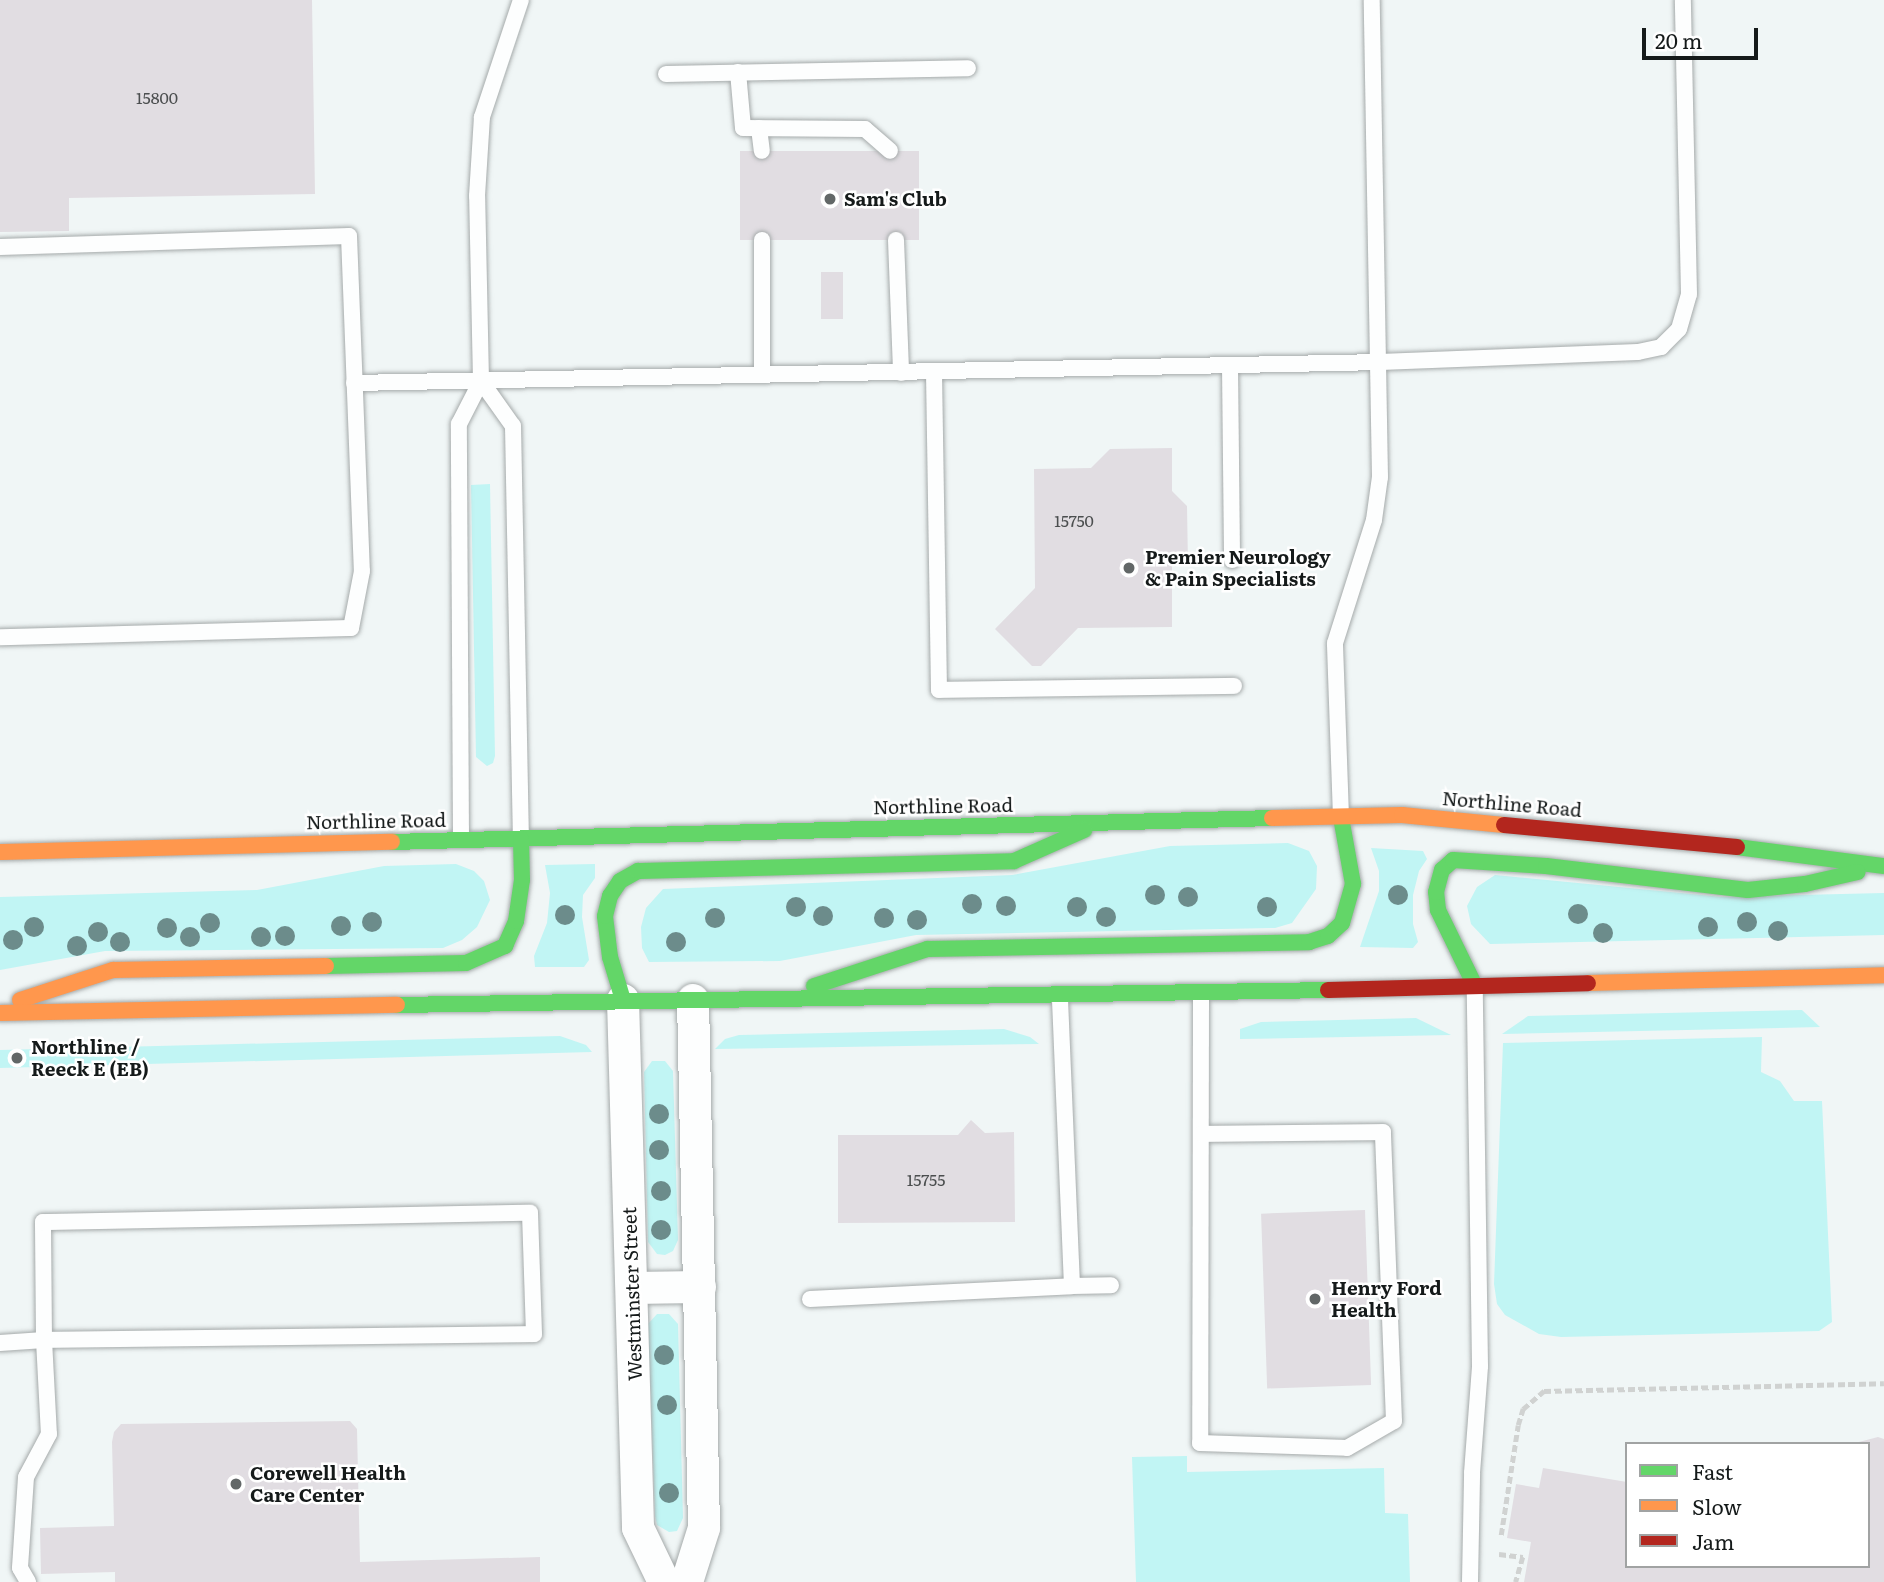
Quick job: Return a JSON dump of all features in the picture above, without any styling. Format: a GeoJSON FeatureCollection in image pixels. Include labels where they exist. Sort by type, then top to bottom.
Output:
{"type":"FeatureCollection","features":[{"type":"Feature","properties":{"kind":"main road","name":"Northline Road"},"geometry":{"type":"LineString","coordinates":[[0,852],[1402,815],[1730,846],[1884,866]]}},
{"type":"Feature","properties":{"kind":"main road"},"geometry":{"type":"LineString","coordinates":[[772,1000],[927,949],[1309,942],[1328,936],[1342,923],[1349,907],[1353,884],[1341,817]]}},
{"type":"Feature","properties":{"kind":"main road"},"geometry":{"type":"LineString","coordinates":[[623,1000],[610,957],[605,916],[610,896],[620,881],[638,871],[1014,861],[1098,823]]}},
{"type":"Feature","properties":{"kind":"main road"},"geometry":{"type":"LineString","coordinates":[[0,1006],[113,970],[466,964],[505,946],[511,934],[516,921],[522,880],[521,839]]}},
{"type":"Feature","properties":{"kind":"main road"},"geometry":{"type":"LineString","coordinates":[[1475,986],[1438,910],[1436,892],[1442,870],[1453,860],[1494,861],[1748,890],[1805,884],[1884,866]]}},
{"type":"Feature","properties":{"kind":"main road"},"geometry":{"type":"LineString","coordinates":[[0,1013],[623,1000],[1201,994],[1884,975]]}},
{"type":"Feature","properties":{"kind":"street","name":"Westminster Street"},"geometry":{"type":"LineString","coordinates":[[623,1000],[638,1528],[664,1582]]}},
{"type":"Feature","properties":{"kind":"street"},"geometry":{"type":"LineString","coordinates":[[687,1582],[704,1528],[693,1000]]}},
{"type":"Feature","properties":{"kind":"street"},"geometry":{"type":"LineString","coordinates":[[632,1288],[700,1287]]}},
{"type":"Feature","properties":{"kind":"lane"},"geometry":{"type":"LineString","coordinates":[[461,840],[459,424],[481,381],[477,197],[482,117],[521,0]]}},
{"type":"Feature","properties":{"kind":"lane"},"geometry":{"type":"LineString","coordinates":[[1341,817],[1335,643],[1374,520],[1380,477],[1372,0]]}},
{"type":"Feature","properties":{"kind":"lane"},"geometry":{"type":"LineString","coordinates":[[354,383],[1380,362],[1638,352],[1661,346],[1679,329],[1689,294],[1683,0]]}},
{"type":"Feature","properties":{"kind":"lane"},"geometry":{"type":"LineString","coordinates":[[666,74],[968,68]]}},
{"type":"Feature","properties":{"kind":"lane"},"geometry":{"type":"LineString","coordinates":[[738,72],[743,128],[865,130],[890,151]]}},
{"type":"Feature","properties":{"kind":"lane"},"geometry":{"type":"LineString","coordinates":[[760,128],[762,151]]}},
{"type":"Feature","properties":{"kind":"lane"},"geometry":{"type":"LineString","coordinates":[[0,247],[349,236],[362,571],[351,628],[0,636]]}},
{"type":"Feature","properties":{"kind":"lane"},"geometry":{"type":"LineString","coordinates":[[762,240],[762,376]]}},
{"type":"Feature","properties":{"kind":"lane"},"geometry":{"type":"LineString","coordinates":[[896,240],[901,373]]}},
{"type":"Feature","properties":{"kind":"lane"},"geometry":{"type":"LineString","coordinates":[[1230,365],[1233,560]]}},
{"type":"Feature","properties":{"kind":"lane"},"geometry":{"type":"LineString","coordinates":[[934,372],[939,690],[1234,686]]}},
{"type":"Feature","properties":{"kind":"lane"},"geometry":{"type":"LineString","coordinates":[[481,381],[513,426],[521,839]]}},
{"type":"Feature","properties":{"kind":"lane"},"geometry":{"type":"LineString","coordinates":[[1470,1582],[1472,1473],[1480,1366],[1475,986]]}},
{"type":"Feature","properties":{"kind":"lane"},"geometry":{"type":"LineString","coordinates":[[1060,994],[1072,1286]]}},
{"type":"Feature","properties":{"kind":"lane"},"geometry":{"type":"LineString","coordinates":[[1201,994],[1200,1443],[1347,1448],[1394,1421],[1383,1132],[1202,1134]]}},
{"type":"Feature","properties":{"kind":"lane"},"geometry":{"type":"LineString","coordinates":[[0,1343],[44,1340],[534,1334],[530,1213],[43,1222],[44,1340],[50,1434],[26,1477],[20,1568],[28,1582]]}},
{"type":"Feature","properties":{"kind":"lane"},"geometry":{"type":"LineString","coordinates":[[810,1299],[1111,1285]]}},
{"type":"Feature","properties":{"kind":"path"},"geometry":{"type":"LineString","coordinates":[[1497,1563],[1518,1425],[1523,1409],[1544,1391],[1884,1383]]}},
{"type":"Feature","properties":{"kind":"path"},"geometry":{"type":"LineString","coordinates":[[1499,1554],[1523,1557],[1516,1582]]}},
{"type":"Feature","properties":{"kind":"shaded area"},"geometry":{"type":"Polygon","coordinates":[[[490,484],[495,756],[493,763],[487,766],[476,757],[471,485],[490,484]]]}},
{"type":"Feature","properties":{"kind":"shaded area"},"geometry":{"type":"Polygon","coordinates":[[[1288,843],[1309,851],[1317,866],[1316,889],[1292,923],[1275,928],[916,935],[780,961],[649,962],[642,948],[641,927],[646,908],[663,889],[1012,875],[1170,846],[1288,843]]]}},
{"type":"Feature","properties":{"kind":"shaded area"},"geometry":{"type":"Polygon","coordinates":[[[1371,848],[1423,851],[1427,859],[1419,871],[1413,895],[1413,924],[1418,942],[1413,948],[1360,947],[1379,891],[1379,871],[1371,848]]]}},
{"type":"Feature","properties":{"kind":"shaded area"},"geometry":{"type":"Polygon","coordinates":[[[456,864],[474,871],[484,881],[490,900],[477,927],[462,940],[443,948],[105,951],[0,970],[0,897],[257,890],[384,866],[456,864]]]}},
{"type":"Feature","properties":{"kind":"shaded area"},"geometry":{"type":"Polygon","coordinates":[[[595,864],[595,878],[583,895],[582,917],[589,960],[584,967],[535,967],[534,956],[547,923],[550,893],[545,865],[595,864]]]}},
{"type":"Feature","properties":{"kind":"shaded area"},"geometry":{"type":"Polygon","coordinates":[[[1495,875],[1722,897],[1884,893],[1884,935],[1490,944],[1471,924],[1467,906],[1477,887],[1495,875]]]}},
{"type":"Feature","properties":{"kind":"shaded area"},"geometry":{"type":"Polygon","coordinates":[[[1802,1010],[1820,1027],[1502,1034],[1528,1016],[1802,1010]]]}},
{"type":"Feature","properties":{"kind":"shaded area"},"geometry":{"type":"Polygon","coordinates":[[[1416,1018],[1451,1035],[1240,1039],[1240,1029],[1261,1022],[1416,1018]]]}},
{"type":"Feature","properties":{"kind":"shaded area"},"geometry":{"type":"Polygon","coordinates":[[[1004,1029],[1030,1037],[1039,1044],[715,1049],[725,1039],[739,1035],[1004,1029]]]}},
{"type":"Feature","properties":{"kind":"shaded area"},"geometry":{"type":"Polygon","coordinates":[[[560,1036],[586,1045],[592,1052],[0,1068],[0,1050],[560,1036]]]}},
{"type":"Feature","properties":{"kind":"shaded area"},"geometry":{"type":"Polygon","coordinates":[[[1762,1037],[1761,1072],[1780,1081],[1794,1101],[1822,1101],[1832,1322],[1819,1331],[1561,1337],[1539,1334],[1505,1315],[1497,1304],[1494,1284],[1503,1043],[1762,1037]]]}},
{"type":"Feature","properties":{"kind":"shaded area"},"geometry":{"type":"Polygon","coordinates":[[[652,1061],[665,1061],[673,1071],[678,1240],[673,1251],[665,1255],[657,1254],[648,1242],[644,1072],[652,1061]]]}},
{"type":"Feature","properties":{"kind":"shaded area"},"geometry":{"type":"Polygon","coordinates":[[[657,1314],[669,1314],[678,1324],[683,1518],[677,1531],[669,1532],[657,1525],[655,1516],[648,1324],[657,1314]]]}},
{"type":"Feature","properties":{"kind":"shaded area"},"geometry":{"type":"Polygon","coordinates":[[[1187,1456],[1187,1472],[1384,1468],[1385,1513],[1408,1514],[1410,1582],[1136,1582],[1132,1457],[1187,1456]]]}},
{"type":"Feature","properties":{"kind":"building"},"geometry":{"type":"Polygon","coordinates":[[[0,0],[312,0],[315,194],[69,198],[69,231],[0,232],[0,0]]]}},
{"type":"Feature","properties":{"kind":"building"},"geometry":{"type":"Polygon","coordinates":[[[740,151],[919,151],[919,240],[740,240],[740,151]]]}},
{"type":"Feature","properties":{"kind":"building"},"geometry":{"type":"Polygon","coordinates":[[[821,272],[843,272],[843,319],[821,319],[821,272]]]}},
{"type":"Feature","properties":{"kind":"building"},"geometry":{"type":"Polygon","coordinates":[[[1172,448],[1172,491],[1187,506],[1188,565],[1172,565],[1172,627],[1078,628],[1041,666],[1032,666],[995,629],[1035,588],[1034,469],[1091,468],[1110,449],[1172,448]]]}},
{"type":"Feature","properties":{"kind":"building"},"geometry":{"type":"Polygon","coordinates":[[[971,1120],[985,1133],[1014,1132],[1015,1222],[838,1223],[838,1135],[958,1135],[971,1120]]]}},
{"type":"Feature","properties":{"kind":"building","name":"Henry Ford Health"},"geometry":{"type":"Polygon","coordinates":[[[1365,1210],[1371,1385],[1267,1389],[1261,1214],[1365,1210]]]}},
{"type":"Feature","properties":{"kind":"building","name":"Corewell Health Care Center"},"geometry":{"type":"Polygon","coordinates":[[[350,1421],[357,1429],[360,1562],[540,1557],[540,1582],[115,1582],[115,1572],[41,1574],[40,1528],[114,1526],[112,1442],[114,1432],[121,1424],[350,1421]]]}},
{"type":"Feature","properties":{"kind":"building"},"geometry":{"type":"Polygon","coordinates":[[[1878,1437],[1884,1439],[1884,1582],[1524,1582],[1531,1542],[1507,1538],[1516,1484],[1539,1488],[1543,1468],[1625,1482],[1625,1568],[1870,1568],[1870,1442],[1859,1442],[1878,1437]]]}},
{"type":"Feature","properties":{"kind":"traffic: fast"},"geometry":{"type":"LineString","coordinates":[[814,986],[927,949],[1309,942],[1328,936],[1342,923],[1353,884],[1341,817]]}},
{"type":"Feature","properties":{"kind":"traffic: fast"},"geometry":{"type":"LineString","coordinates":[[392,842],[1272,818]]}},
{"type":"Feature","properties":{"kind":"traffic: fast"},"geometry":{"type":"LineString","coordinates":[[623,1000],[610,957],[605,916],[610,896],[620,881],[638,871],[1014,861],[1084,830]]}},
{"type":"Feature","properties":{"kind":"traffic: fast"},"geometry":{"type":"LineString","coordinates":[[326,966],[466,963],[505,946],[516,921],[522,880],[521,839]]}},
{"type":"Feature","properties":{"kind":"traffic: fast"},"geometry":{"type":"LineString","coordinates":[[1737,847],[1884,866]]}},
{"type":"Feature","properties":{"kind":"traffic: fast"},"geometry":{"type":"LineString","coordinates":[[1475,986],[1438,910],[1436,892],[1442,870],[1453,860],[1546,866],[1748,890],[1805,884],[1858,872]]}},
{"type":"Feature","properties":{"kind":"traffic: fast"},"geometry":{"type":"LineString","coordinates":[[397,1005],[1328,990]]}},
{"type":"Feature","properties":{"kind":"traffic: slow"},"geometry":{"type":"LineString","coordinates":[[1272,818],[1402,815],[1504,825]]}},
{"type":"Feature","properties":{"kind":"traffic: slow"},"geometry":{"type":"LineString","coordinates":[[0,852],[392,842]]}},
{"type":"Feature","properties":{"kind":"traffic: slow"},"geometry":{"type":"LineString","coordinates":[[20,1000],[113,970],[326,966]]}},
{"type":"Feature","properties":{"kind":"traffic: slow"},"geometry":{"type":"LineString","coordinates":[[1588,983],[1884,975]]}},
{"type":"Feature","properties":{"kind":"traffic: slow"},"geometry":{"type":"LineString","coordinates":[[0,1013],[397,1005]]}},
{"type":"Feature","properties":{"kind":"traffic: jam"},"geometry":{"type":"LineString","coordinates":[[1504,825],[1737,847]]}},
{"type":"Feature","properties":{"kind":"traffic: jam"},"geometry":{"type":"LineString","coordinates":[[1328,990],[1588,983]]}},
{"type":"Feature","properties":{"kind":"place","name":"Sam's Club"},"geometry":{"type":"Point","coordinates":[830,199]}},
{"type":"Feature","properties":{"kind":"place","name":"Premier Neurology & Pain Specialists"},"geometry":{"type":"Point","coordinates":[1129,568]}},
{"type":"Feature","properties":{"kind":"place","name":"Northline / Reeck E (EB)"},"geometry":{"type":"Point","coordinates":[17,1058]}},
{"type":"Feature","properties":{"kind":"place","name":"Henry Ford Health"},"geometry":{"type":"Point","coordinates":[1315,1299]}},
{"type":"Feature","properties":{"kind":"place","name":"Corewell Health Care Center"},"geometry":{"type":"Point","coordinates":[236,1484]}}]}
